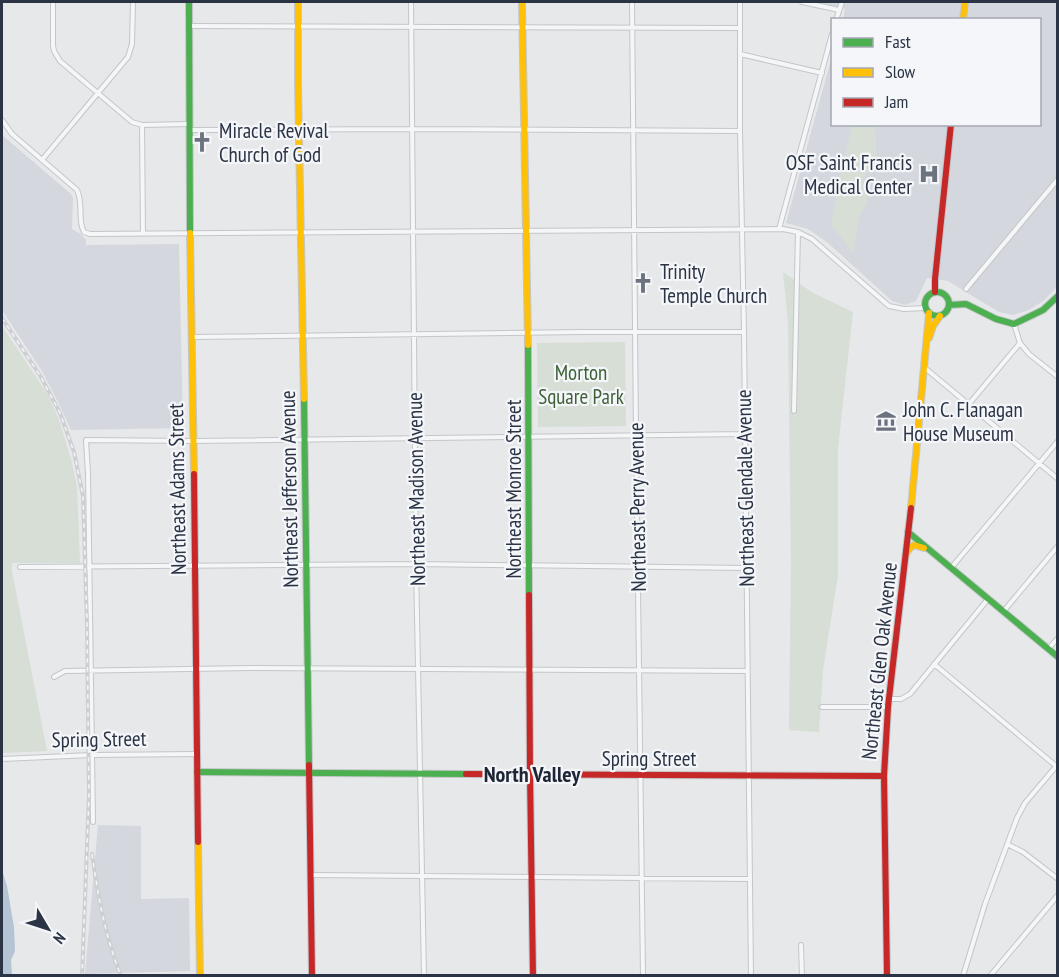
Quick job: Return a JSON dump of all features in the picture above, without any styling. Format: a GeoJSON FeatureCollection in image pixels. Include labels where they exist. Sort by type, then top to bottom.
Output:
{"type":"FeatureCollection","features":[{"type":"Feature","properties":{"kind":"street"},"geometry":{"type":"LineString","coordinates":[[53,2],[53,46],[56,56],[97,93],[137,124],[189,127],[740,131]]}},
{"type":"Feature","properties":{"kind":"street"},"geometry":{"type":"LineString","coordinates":[[42,160],[128,57],[133,38],[133,2]]}},
{"type":"Feature","properties":{"kind":"street","name":"Northeast Adams Street"},"geometry":{"type":"LineString","coordinates":[[189,2],[200,975]]}},
{"type":"Feature","properties":{"kind":"street","name":"Northeast Jefferson Avenue"},"geometry":{"type":"LineString","coordinates":[[298,2],[312,975]]}},
{"type":"Feature","properties":{"kind":"street","name":"Northeast Madison Avenue"},"geometry":{"type":"LineString","coordinates":[[411,2],[416,564],[424,975]]}},
{"type":"Feature","properties":{"kind":"street","name":"Northeast Monroe Street"},"geometry":{"type":"LineString","coordinates":[[522,2],[528,332],[533,975]]}},
{"type":"Feature","properties":{"kind":"street","name":"Northeast Perry Avenue"},"geometry":{"type":"LineString","coordinates":[[632,2],[641,879],[644,975]]}},
{"type":"Feature","properties":{"kind":"street","name":"Northeast Glendale Avenue"},"geometry":{"type":"LineString","coordinates":[[740,2],[751,975]]}},
{"type":"Feature","properties":{"kind":"street"},"geometry":{"type":"LineString","coordinates":[[802,2],[839,10]]}},
{"type":"Feature","properties":{"kind":"street"},"geometry":{"type":"LineString","coordinates":[[837,18],[842,2]]}},
{"type":"Feature","properties":{"kind":"street"},"geometry":{"type":"LineString","coordinates":[[963,18],[965,2]]}},
{"type":"Feature","properties":{"kind":"street"},"geometry":{"type":"LineString","coordinates":[[189,26],[740,28]]}},
{"type":"Feature","properties":{"kind":"street"},"geometry":{"type":"LineString","coordinates":[[779,229],[831,38]]}},
{"type":"Feature","properties":{"kind":"street"},"geometry":{"type":"LineString","coordinates":[[740,54],[822,73]]}},
{"type":"Feature","properties":{"kind":"street"},"geometry":{"type":"LineString","coordinates":[[2,120],[12,134],[77,190],[80,196],[81,227],[84,232],[90,234],[779,229],[798,232],[815,242],[889,306],[927,311],[932,315],[940,316],[946,312],[949,305],[945,295],[935,292],[928,295],[925,301],[927,311]]}},
{"type":"Feature","properties":{"kind":"street"},"geometry":{"type":"LineString","coordinates":[[142,124],[143,234]]}},
{"type":"Feature","properties":{"kind":"street"},"geometry":{"type":"LineString","coordinates":[[935,292],[951,126]]}},
{"type":"Feature","properties":{"kind":"street"},"geometry":{"type":"LineString","coordinates":[[966,290],[1058,179]]}},
{"type":"Feature","properties":{"kind":"street"},"geometry":{"type":"LineString","coordinates":[[794,411],[798,232]]}},
{"type":"Feature","properties":{"kind":"street"},"geometry":{"type":"LineString","coordinates":[[949,305],[958,302],[969,305],[992,317],[1014,324],[1036,314],[1050,305],[1058,296]]}},
{"type":"Feature","properties":{"kind":"street","name":"Northeast Glen Oak Avenue"},"geometry":{"type":"LineString","coordinates":[[887,975],[884,776],[888,707],[926,350],[927,311]]}},
{"type":"Feature","properties":{"kind":"street","name":"Northeast Glen Oak Avenue"},"geometry":{"type":"LineString","coordinates":[[926,350],[933,326],[940,316]]}},
{"type":"Feature","properties":{"kind":"street"},"geometry":{"type":"LineString","coordinates":[[1014,324],[1020,343],[1029,354],[1058,377]]}},
{"type":"Feature","properties":{"kind":"street"},"geometry":{"type":"LineString","coordinates":[[192,337],[635,331],[744,332]]}},
{"type":"Feature","properties":{"kind":"street"},"geometry":{"type":"LineString","coordinates":[[969,404],[1020,343]]}},
{"type":"Feature","properties":{"kind":"street"},"geometry":{"type":"LineString","coordinates":[[924,367],[1058,479]]}},
{"type":"Feature","properties":{"kind":"street"},"geometry":{"type":"LineString","coordinates":[[93,822],[86,440],[193,441],[745,434]]}},
{"type":"Feature","properties":{"kind":"street"},"geometry":{"type":"LineString","coordinates":[[951,568],[1058,441]]}},
{"type":"Feature","properties":{"kind":"street"},"geometry":{"type":"LineString","coordinates":[[908,532],[1058,657]]}},
{"type":"Feature","properties":{"kind":"street"},"geometry":{"type":"LineString","coordinates":[[905,561],[909,549],[915,545],[936,555]]}},
{"type":"Feature","properties":{"kind":"street"},"geometry":{"type":"LineString","coordinates":[[1003,612],[1058,546]]}},
{"type":"Feature","properties":{"kind":"street"},"geometry":{"type":"LineString","coordinates":[[20,567],[416,564],[746,568]]}},
{"type":"Feature","properties":{"kind":"street"},"geometry":{"type":"LineString","coordinates":[[889,699],[901,699],[910,694],[988,599]]}},
{"type":"Feature","properties":{"kind":"street"},"geometry":{"type":"LineString","coordinates":[[1048,649],[1058,638]]}},
{"type":"Feature","properties":{"kind":"street"},"geometry":{"type":"LineString","coordinates":[[934,664],[1057,766],[1022,808],[1006,844],[963,975]]}},
{"type":"Feature","properties":{"kind":"street"},"geometry":{"type":"LineString","coordinates":[[54,677],[65,671],[196,669],[747,671]]}},
{"type":"Feature","properties":{"kind":"street"},"geometry":{"type":"LineString","coordinates":[[822,707],[888,707]]}},
{"type":"Feature","properties":{"kind":"street","name":"Spring Street"},"geometry":{"type":"LineString","coordinates":[[2,759],[197,754]]}},
{"type":"Feature","properties":{"kind":"street","name":"Spring Street"},"geometry":{"type":"LineString","coordinates":[[197,772],[884,776]]}},
{"type":"Feature","properties":{"kind":"street"},"geometry":{"type":"LineString","coordinates":[[1006,844],[1023,852],[1058,879]]}},
{"type":"Feature","properties":{"kind":"street"},"geometry":{"type":"LineString","coordinates":[[310,875],[750,879]]}},
{"type":"Feature","properties":{"kind":"street"},"geometry":{"type":"LineString","coordinates":[[990,975],[1058,895]]}},
{"type":"Feature","properties":{"kind":"street"},"geometry":{"type":"LineString","coordinates":[[801,945],[802,975]]}},
{"type":"Feature","properties":{"kind":"shaded area","name":"OSF Saint Francis Medical Center"},"geometry":{"type":"Polygon","coordinates":[[[816,2],[1057,2],[1058,286],[1043,301],[1029,310],[1013,315],[999,312],[948,281],[927,278],[916,301],[905,305],[892,301],[828,243],[808,229],[786,223],[831,60],[831,126],[1041,126],[1041,18],[843,18],[845,9],[816,2]]]}},
{"type":"Feature","properties":{"kind":"shaded area"},"geometry":{"type":"Polygon","coordinates":[[[2,135],[71,194],[73,198],[72,229],[81,234],[86,240],[86,245],[179,244],[183,428],[71,430],[42,371],[2,310],[2,135]]]}},
{"type":"Feature","properties":{"kind":"shaded area"},"geometry":{"type":"Polygon","coordinates":[[[98,825],[141,826],[141,899],[189,898],[190,971],[85,974],[98,825]]]}},
{"type":"Feature","properties":{"kind":"green space"},"geometry":{"type":"Polygon","coordinates":[[[852,126],[875,126],[877,157],[863,179],[868,202],[860,214],[853,253],[831,224],[852,126]]]}},
{"type":"Feature","properties":{"kind":"green space"},"geometry":{"type":"Polygon","coordinates":[[[783,272],[813,293],[853,312],[838,448],[838,575],[823,670],[819,732],[789,730],[791,566],[788,323],[783,272]]]}},
{"type":"Feature","properties":{"kind":"green space"},"geometry":{"type":"Polygon","coordinates":[[[2,326],[48,395],[59,420],[77,486],[80,563],[12,563],[47,751],[2,753],[2,326]]]}},
{"type":"Feature","properties":{"kind":"green space","name":"Morton Square Park"},"geometry":{"type":"Polygon","coordinates":[[[625,342],[626,426],[538,427],[537,343],[625,342]]]}},
{"type":"Feature","properties":{"kind":"water"},"geometry":{"type":"Polygon","coordinates":[[[2,870],[14,927],[15,951],[11,960],[12,975],[2,975],[2,870]]]}},
{"type":"Feature","properties":{"kind":"railway"},"geometry":{"type":"LineString","coordinates":[[2,318],[41,377],[60,413],[74,452],[83,496],[89,795],[82,976]]}},
{"type":"Feature","properties":{"kind":"railway"},"geometry":{"type":"LineString","coordinates":[[92,854],[103,916],[121,976]]}},
{"type":"Feature","properties":{"kind":"traffic: fast"},"geometry":{"type":"LineString","coordinates":[[189,2],[190,233]]}},
{"type":"Feature","properties":{"kind":"traffic: fast"},"geometry":{"type":"LineString","coordinates":[[937,292],[946,295],[949,304],[946,313],[937,316],[928,313],[925,304],[928,295],[937,292]]}},
{"type":"Feature","properties":{"kind":"traffic: fast"},"geometry":{"type":"LineString","coordinates":[[949,305],[966,304],[996,319],[1014,324],[1043,310],[1058,296]]}},
{"type":"Feature","properties":{"kind":"traffic: fast"},"geometry":{"type":"LineString","coordinates":[[528,345],[529,595]]}},
{"type":"Feature","properties":{"kind":"traffic: fast"},"geometry":{"type":"LineString","coordinates":[[304,399],[309,765]]}},
{"type":"Feature","properties":{"kind":"traffic: fast"},"geometry":{"type":"LineString","coordinates":[[908,532],[1058,657]]}},
{"type":"Feature","properties":{"kind":"traffic: fast"},"geometry":{"type":"LineString","coordinates":[[197,772],[466,774]]}},
{"type":"Feature","properties":{"kind":"traffic: slow"},"geometry":{"type":"LineString","coordinates":[[298,2],[304,399]]}},
{"type":"Feature","properties":{"kind":"traffic: slow"},"geometry":{"type":"LineString","coordinates":[[522,2],[528,345]]}},
{"type":"Feature","properties":{"kind":"traffic: slow"},"geometry":{"type":"LineString","coordinates":[[963,18],[965,2]]}},
{"type":"Feature","properties":{"kind":"traffic: slow"},"geometry":{"type":"LineString","coordinates":[[190,233],[194,474]]}},
{"type":"Feature","properties":{"kind":"traffic: slow"},"geometry":{"type":"LineString","coordinates":[[911,508],[929,313]]}},
{"type":"Feature","properties":{"kind":"traffic: slow"},"geometry":{"type":"LineString","coordinates":[[929,338],[940,316]]}},
{"type":"Feature","properties":{"kind":"traffic: slow"},"geometry":{"type":"LineString","coordinates":[[906,554],[914,545],[924,548]]}},
{"type":"Feature","properties":{"kind":"traffic: slow"},"geometry":{"type":"LineString","coordinates":[[198,842],[200,976]]}},
{"type":"Feature","properties":{"kind":"traffic: jam"},"geometry":{"type":"LineString","coordinates":[[935,292],[951,126]]}},
{"type":"Feature","properties":{"kind":"traffic: jam"},"geometry":{"type":"LineString","coordinates":[[194,474],[198,842]]}},
{"type":"Feature","properties":{"kind":"traffic: jam"},"geometry":{"type":"LineString","coordinates":[[887,976],[884,776],[888,707],[911,508]]}},
{"type":"Feature","properties":{"kind":"traffic: jam"},"geometry":{"type":"LineString","coordinates":[[529,595],[533,976]]}},
{"type":"Feature","properties":{"kind":"traffic: jam"},"geometry":{"type":"LineString","coordinates":[[309,765],[312,976]]}},
{"type":"Feature","properties":{"kind":"traffic: jam"},"geometry":{"type":"LineString","coordinates":[[466,774],[884,776]]}},
{"type":"Feature","properties":{"kind":"place","name":"Miracle Revival Church of God"},"geometry":{"type":"Point","coordinates":[202,142]}},
{"type":"Feature","properties":{"kind":"place","name":"OSF Saint Francis Medical Center"},"geometry":{"type":"Point","coordinates":[929,174]}},
{"type":"Feature","properties":{"kind":"place","name":"Trinity Temple Church"},"geometry":{"type":"Point","coordinates":[643,283]}},
{"type":"Feature","properties":{"kind":"place","name":"John C. Flanagan House Museum"},"geometry":{"type":"Point","coordinates":[886,421]}},
{"type":"Feature","properties":{"kind":"district","name":"North Valley"},"geometry":{"type":"Point","coordinates":[532,774]}}]}
